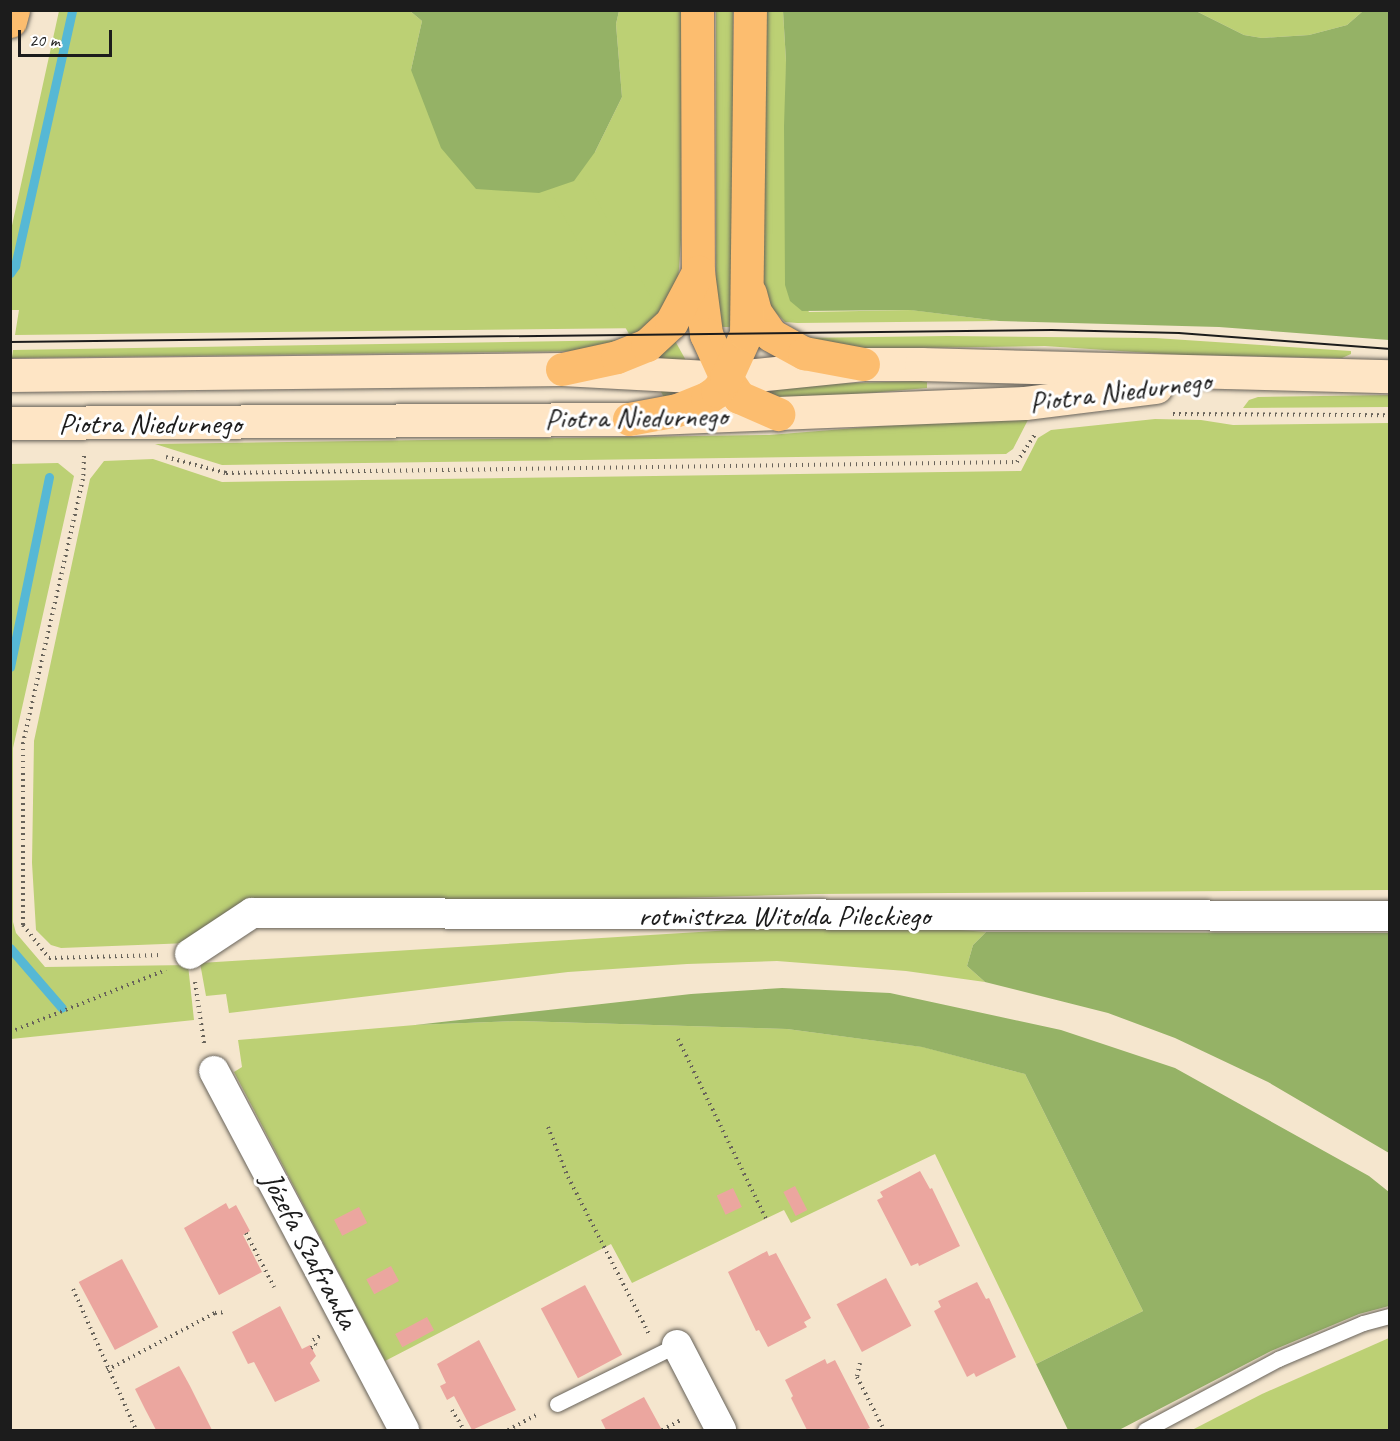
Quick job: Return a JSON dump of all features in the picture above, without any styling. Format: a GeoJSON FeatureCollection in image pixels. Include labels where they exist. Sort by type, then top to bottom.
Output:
{"type":"FeatureCollection","features":[{"type":"Feature","properties":{"kind":"main road"},"geometry":{"type":"LineString","coordinates":[[10,21],[13,10]]}},
{"type":"Feature","properties":{"kind":"main road"},"geometry":{"type":"LineString","coordinates":[[697,10],[698,272],[706,334],[726,378],[739,397],[778,414]]}},
{"type":"Feature","properties":{"kind":"main road"},"geometry":{"type":"LineString","coordinates":[[629,419],[677,410],[717,391],[726,378],[746,334],[750,10]]}},
{"type":"Feature","properties":{"kind":"main road"},"geometry":{"type":"LineString","coordinates":[[562,369],[617,357],[647,345],[671,322],[698,272]]}},
{"type":"Feature","properties":{"kind":"main road"},"geometry":{"type":"LineString","coordinates":[[745,274],[755,312],[771,335],[804,353],[862,364]]}},
{"type":"Feature","properties":{"kind":"street","name":"Piotra Niedurnego"},"geometry":{"type":"LineString","coordinates":[[10,375],[562,369],[726,378],[862,364],[1389,376]]}},
{"type":"Feature","properties":{"kind":"street","name":"Piotra Niedurnego"},"geometry":{"type":"LineString","coordinates":[[24,423],[629,419],[778,414],[1025,403],[1258,374]]}},
{"type":"Feature","properties":{"kind":"street","name":"rotmistrza Witolda Pileckiego"},"geometry":{"type":"LineString","coordinates":[[190,954],[252,913],[1389,916]]}},
{"type":"Feature","properties":{"kind":"street","name":"Józefa Szafranka"},"geometry":{"type":"LineString","coordinates":[[214,1071],[404,1431]]}},
{"type":"Feature","properties":{"kind":"street"},"geometry":{"type":"LineString","coordinates":[[668,1349],[721,1431]]}},
{"type":"Feature","properties":{"kind":"lane"},"geometry":{"type":"LineString","coordinates":[[1145,1431],[1278,1359],[1363,1323],[1389,1316]]}},
{"type":"Feature","properties":{"kind":"lane"},"geometry":{"type":"LineString","coordinates":[[557,1404],[668,1349]]}},
{"type":"Feature","properties":{"kind":"path"},"geometry":{"type":"LineString","coordinates":[[1168,414],[1389,415]]}},
{"type":"Feature","properties":{"kind":"path"},"geometry":{"type":"LineString","coordinates":[[164,456],[226,473],[1017,462],[1038,429]]}},
{"type":"Feature","properties":{"kind":"path"},"geometry":{"type":"LineString","coordinates":[[95,455],[84,456],[83,479],[24,743],[23,925],[50,958],[190,954]]}},
{"type":"Feature","properties":{"kind":"path"},"geometry":{"type":"LineString","coordinates":[[10,1032],[165,971],[190,954]]}},
{"type":"Feature","properties":{"kind":"path"},"geometry":{"type":"LineString","coordinates":[[190,954],[204,1047],[211,1058],[214,1071]]}},
{"type":"Feature","properties":{"kind":"path"},"geometry":{"type":"LineString","coordinates":[[678,1039],[766,1219]]}},
{"type":"Feature","properties":{"kind":"path"},"geometry":{"type":"LineString","coordinates":[[548,1127],[568,1178],[602,1248],[668,1349]]}},
{"type":"Feature","properties":{"kind":"path"},"geometry":{"type":"LineString","coordinates":[[246,1233],[274,1287]]}},
{"type":"Feature","properties":{"kind":"path"},"geometry":{"type":"LineString","coordinates":[[73,1289],[136,1431]]}},
{"type":"Feature","properties":{"kind":"path"},"geometry":{"type":"LineString","coordinates":[[107,1370],[215,1312],[226,1312]]}},
{"type":"Feature","properties":{"kind":"path"},"geometry":{"type":"LineString","coordinates":[[861,1363],[857,1377],[884,1431]]}},
{"type":"Feature","properties":{"kind":"path"},"geometry":{"type":"LineString","coordinates":[[508,1431],[557,1404]]}},
{"type":"Feature","properties":{"kind":"path"},"geometry":{"type":"LineString","coordinates":[[452,1410],[464,1431]]}},
{"type":"Feature","properties":{"kind":"green space"},"geometry":{"type":"Polygon","coordinates":[[[449,10],[492,10],[699,384],[667,402],[449,10]]]}},
{"type":"Feature","properties":{"kind":"green space"},"geometry":{"type":"Polygon","coordinates":[[[59,11],[410,11],[422,21],[411,70],[595,152],[622,97],[616,24],[619,11],[682,11],[681,240],[678,282],[648,328],[15,335],[19,310],[11,310],[11,230],[59,11]]]}},
{"type":"Feature","properties":{"kind":"green space"},"geometry":{"type":"Polygon","coordinates":[[[410,11],[619,11],[616,24],[622,97],[595,152],[574,181],[539,193],[476,189],[441,148],[411,70],[422,21],[410,11]]]}},
{"type":"Feature","properties":{"kind":"green space"},"geometry":{"type":"Polygon","coordinates":[[[716,11],[733,11],[733,327],[716,327],[716,11]]]}},
{"type":"Feature","properties":{"kind":"green space"},"geometry":{"type":"Polygon","coordinates":[[[765,11],[783,11],[786,61],[785,273],[809,312],[911,310],[999,321],[797,323],[785,322],[768,305],[763,280],[765,11]]]}},
{"type":"Feature","properties":{"kind":"green space"},"geometry":{"type":"Polygon","coordinates":[[[783,11],[1196,11],[1244,35],[1262,38],[1309,35],[1347,25],[1363,11],[1389,11],[1389,340],[1219,327],[999,321],[910,310],[802,311],[790,301],[785,285],[786,61],[783,11]]]}},
{"type":"Feature","properties":{"kind":"green space"},"geometry":{"type":"Polygon","coordinates":[[[1196,11],[1363,11],[1347,25],[1309,35],[1262,38],[1244,35],[1196,11]]]}},
{"type":"Feature","properties":{"kind":"green space"},"geometry":{"type":"Polygon","coordinates":[[[948,336],[1155,338],[1351,351],[1351,354],[1342,358],[1180,355],[1045,346],[833,349],[799,338],[948,336]]]}},
{"type":"Feature","properties":{"kind":"green space"},"geometry":{"type":"Polygon","coordinates":[[[631,340],[588,351],[12,358],[13,350],[631,340]]]}},
{"type":"Feature","properties":{"kind":"green space"},"geometry":{"type":"Polygon","coordinates":[[[927,382],[927,388],[789,400],[750,386],[927,382]]]}},
{"type":"Feature","properties":{"kind":"green space"},"geometry":{"type":"Polygon","coordinates":[[[1389,395],[1389,407],[1243,408],[1249,400],[1258,397],[1389,395]]]}},
{"type":"Feature","properties":{"kind":"green space"},"geometry":{"type":"Polygon","coordinates":[[[1031,414],[1013,449],[1006,454],[222,465],[155,444],[769,435],[1031,414]]]}},
{"type":"Feature","properties":{"kind":"green space"},"geometry":{"type":"Polygon","coordinates":[[[1155,419],[1201,420],[1233,425],[1389,423],[1389,890],[817,894],[467,904],[252,905],[189,943],[61,948],[51,945],[36,930],[32,863],[34,741],[90,479],[104,461],[153,459],[222,482],[1021,471],[1038,438],[1051,430],[1155,419]]]}},
{"type":"Feature","properties":{"kind":"green space"},"geometry":{"type":"Polygon","coordinates":[[[58,463],[74,476],[13,748],[13,922],[16,933],[45,967],[188,965],[194,1020],[11,1039],[10,464],[58,463]]]}},
{"type":"Feature","properties":{"kind":"green space"},"geometry":{"type":"Polygon","coordinates":[[[860,922],[986,932],[973,945],[967,966],[985,982],[906,971],[777,961],[687,964],[568,972],[229,1013],[226,994],[206,996],[200,963],[860,922]]]}},
{"type":"Feature","properties":{"kind":"green space"},"geometry":{"type":"Polygon","coordinates":[[[986,932],[1389,933],[1389,1153],[1268,1082],[1175,1038],[1108,1013],[985,982],[967,966],[973,945],[986,932]]]}},
{"type":"Feature","properties":{"kind":"green space"},"geometry":{"type":"Polygon","coordinates":[[[782,988],[890,993],[1061,1030],[1175,1068],[1369,1176],[1389,1192],[1389,1306],[1359,1314],[1271,1351],[1119,1430],[1068,1430],[1036,1364],[1143,1311],[1025,1074],[922,1047],[787,1029],[518,1021],[415,1025],[691,994],[782,988]]]}},
{"type":"Feature","properties":{"kind":"green space"},"geometry":{"type":"Polygon","coordinates":[[[518,1021],[787,1029],[923,1047],[1025,1074],[1143,1311],[1036,1364],[935,1154],[791,1223],[784,1210],[632,1283],[611,1244],[385,1361],[234,1072],[242,1067],[238,1040],[415,1025],[518,1021]]]}},
{"type":"Feature","properties":{"kind":"green space"},"geometry":{"type":"Polygon","coordinates":[[[1389,1338],[1389,1430],[1192,1430],[1262,1394],[1389,1338]]]}},
{"type":"Feature","properties":{"kind":"building"},"geometry":{"type":"Polygon","coordinates":[[[920,1171],[930,1189],[932,1188],[960,1246],[919,1266],[918,1263],[911,1266],[877,1200],[883,1197],[880,1192],[920,1171]]]}},
{"type":"Feature","properties":{"kind":"building"},"geometry":{"type":"Polygon","coordinates":[[[795,1186],[807,1210],[796,1216],[783,1192],[795,1186]]]}},
{"type":"Feature","properties":{"kind":"building"},"geometry":{"type":"Polygon","coordinates":[[[733,1188],[742,1207],[726,1215],[717,1196],[733,1188]]]}},
{"type":"Feature","properties":{"kind":"building"},"geometry":{"type":"Polygon","coordinates":[[[226,1203],[229,1209],[236,1205],[250,1231],[243,1235],[262,1272],[219,1295],[184,1228],[226,1203]]]}},
{"type":"Feature","properties":{"kind":"building"},"geometry":{"type":"Polygon","coordinates":[[[359,1207],[367,1223],[342,1236],[334,1220],[359,1207]]]}},
{"type":"Feature","properties":{"kind":"building"},"geometry":{"type":"Polygon","coordinates":[[[767,1251],[769,1256],[776,1253],[811,1318],[804,1322],[807,1327],[768,1347],[759,1330],[756,1331],[728,1272],[767,1251]]]}},
{"type":"Feature","properties":{"kind":"building"},"geometry":{"type":"Polygon","coordinates":[[[122,1259],[158,1327],[115,1350],[79,1282],[122,1259]]]}},
{"type":"Feature","properties":{"kind":"building"},"geometry":{"type":"Polygon","coordinates":[[[391,1266],[399,1281],[374,1294],[366,1279],[391,1266]]]}},
{"type":"Feature","properties":{"kind":"building"},"geometry":{"type":"Polygon","coordinates":[[[886,1278],[911,1326],[862,1352],[837,1304],[886,1278]]]}},
{"type":"Feature","properties":{"kind":"building"},"geometry":{"type":"Polygon","coordinates":[[[977,1282],[986,1299],[989,1298],[1016,1357],[976,1377],[974,1373],[967,1377],[934,1311],[941,1307],[938,1301],[977,1282]]]}},
{"type":"Feature","properties":{"kind":"building"},"geometry":{"type":"Polygon","coordinates":[[[585,1285],[622,1355],[578,1378],[541,1308],[585,1285]]]}},
{"type":"Feature","properties":{"kind":"building"},"geometry":{"type":"Polygon","coordinates":[[[280,1306],[302,1349],[310,1345],[316,1356],[310,1363],[320,1381],[275,1402],[254,1362],[248,1364],[232,1332],[280,1306]]]}},
{"type":"Feature","properties":{"kind":"building"},"geometry":{"type":"Polygon","coordinates":[[[427,1317],[434,1330],[402,1347],[395,1334],[427,1317]]]}},
{"type":"Feature","properties":{"kind":"building"},"geometry":{"type":"Polygon","coordinates":[[[479,1340],[516,1410],[472,1430],[454,1396],[447,1400],[440,1386],[446,1383],[437,1364],[479,1340]]]}},
{"type":"Feature","properties":{"kind":"building"},"geometry":{"type":"Polygon","coordinates":[[[825,1359],[827,1364],[835,1360],[870,1428],[864,1430],[807,1430],[785,1380],[825,1359]]]}},
{"type":"Feature","properties":{"kind":"building"},"geometry":{"type":"Polygon","coordinates":[[[179,1366],[212,1430],[156,1430],[145,1409],[135,1389],[179,1366]]]}},
{"type":"Feature","properties":{"kind":"building"},"geometry":{"type":"Polygon","coordinates":[[[644,1397],[662,1430],[606,1430],[601,1420],[644,1397]]]}},
{"type":"Feature","properties":{"kind":"waterway"},"geometry":{"type":"LineString","coordinates":[[10,273],[15,266],[72,10]]}},
{"type":"Feature","properties":{"kind":"waterway"},"geometry":{"type":"LineString","coordinates":[[10,667],[49,477]]}},
{"type":"Feature","properties":{"kind":"waterway"},"geometry":{"type":"LineString","coordinates":[[10,948],[62,1008]]}},
{"type":"Feature","properties":{"kind":"tram line"},"geometry":{"type":"LineString","coordinates":[[10,342],[1052,330],[1179,333],[1390,349]]}}]}
